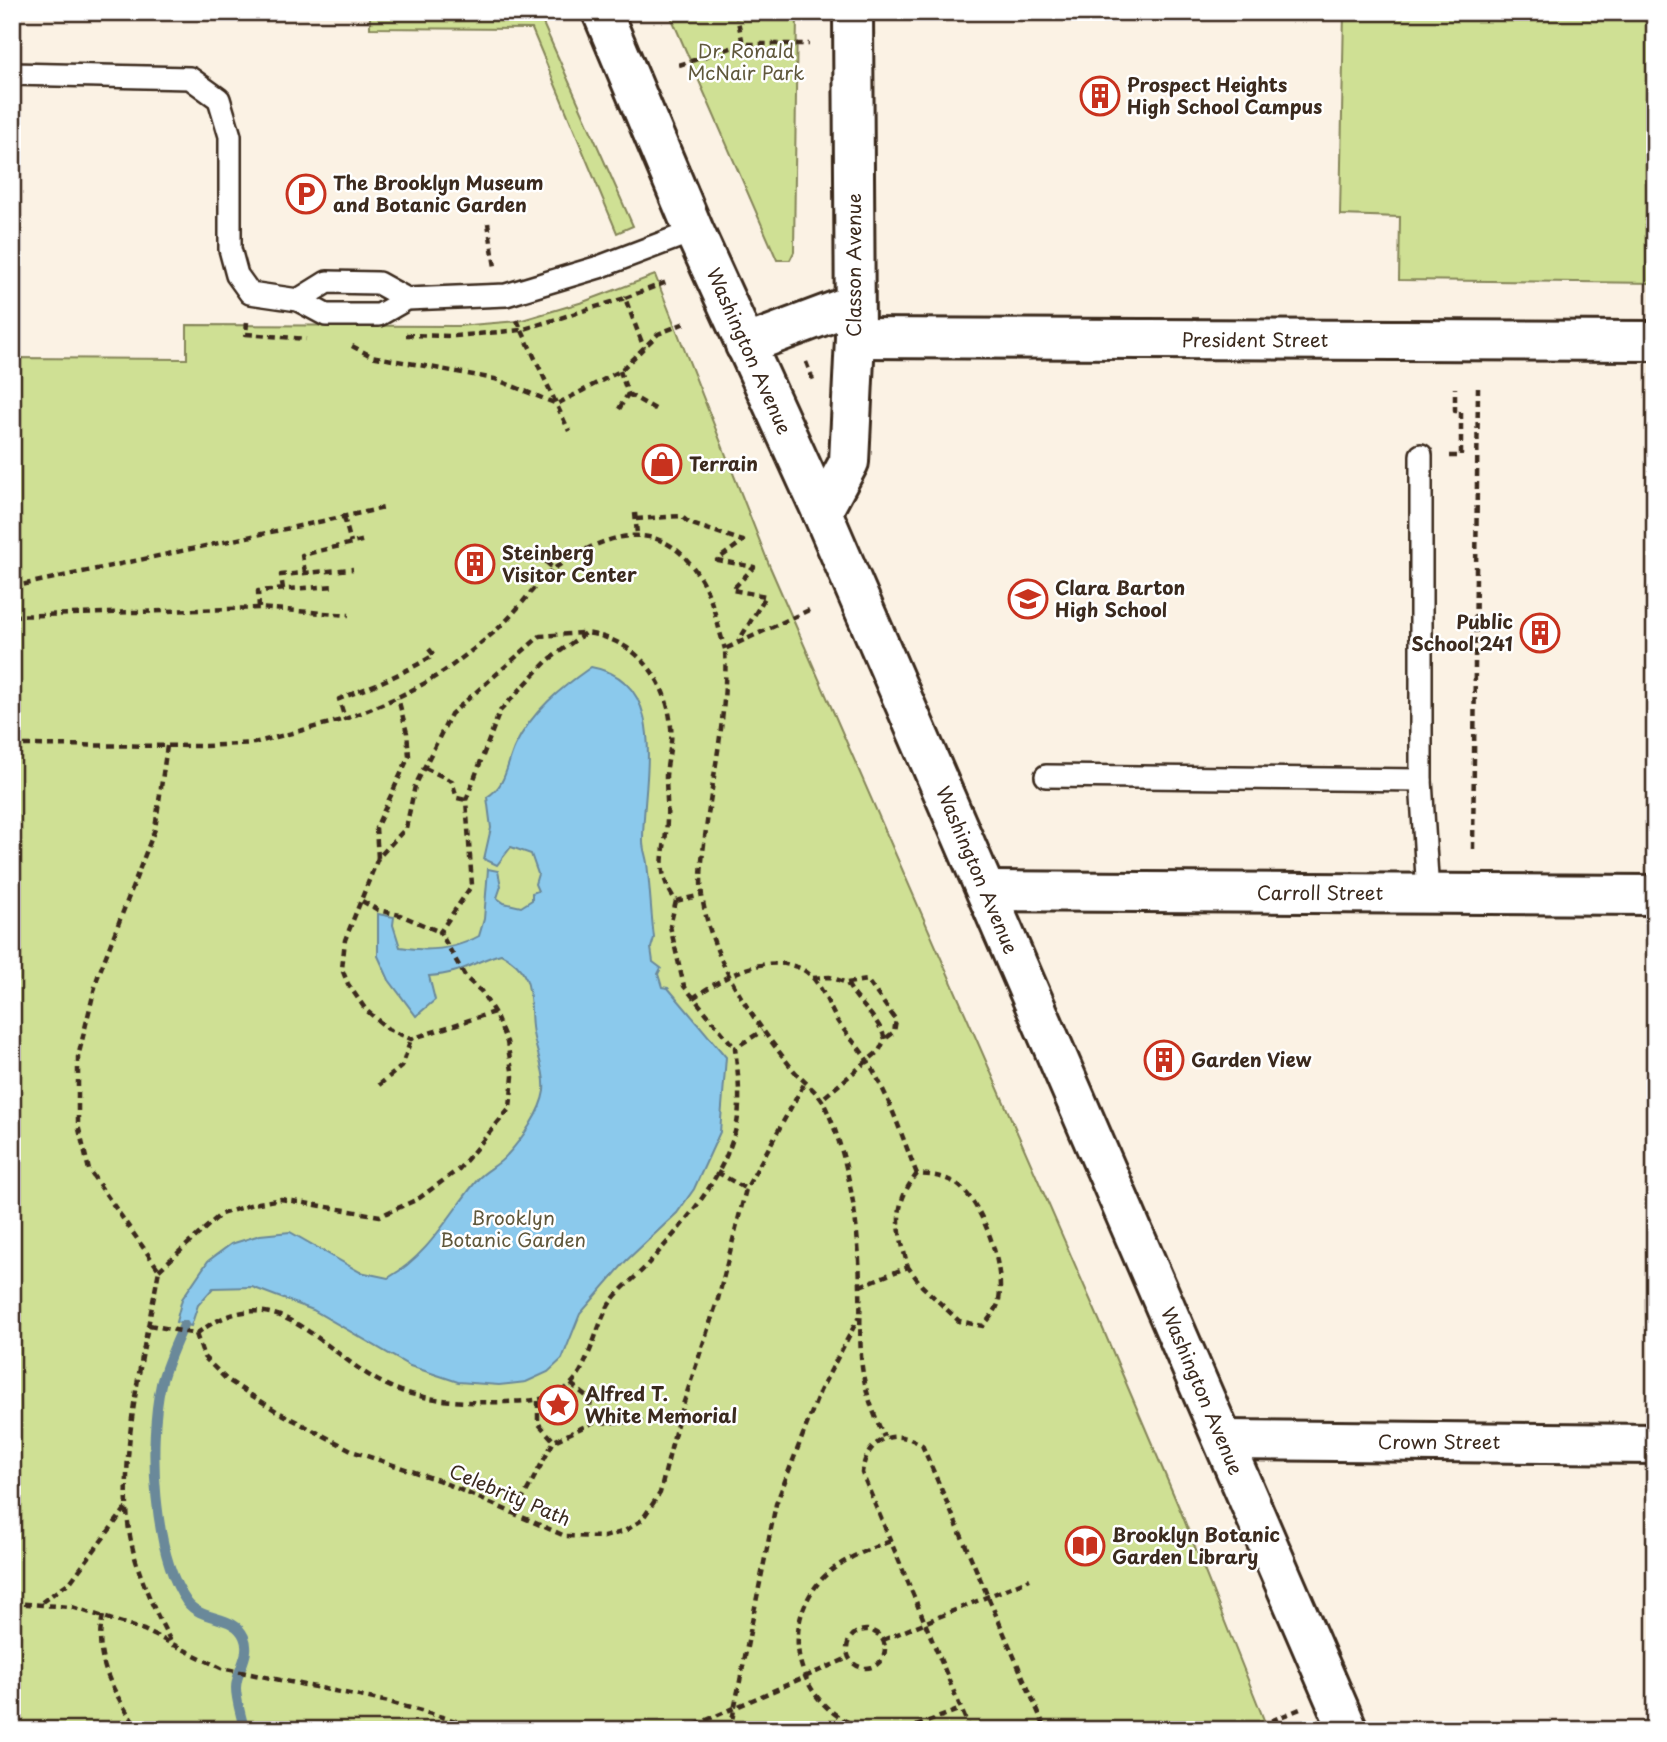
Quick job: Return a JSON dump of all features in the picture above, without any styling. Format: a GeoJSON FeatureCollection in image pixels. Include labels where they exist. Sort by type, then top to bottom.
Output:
{"type":"FeatureCollection","features":[{"type":"Feature","properties":{"kind":"street","name":"Washington Avenue"},"geometry":{"type":"LineString","coordinates":[[602,12],[694,230],[822,512],[1341,1713]]}},
{"type":"Feature","properties":{"kind":"street","name":"Classon Avenue"},"geometry":{"type":"LineString","coordinates":[[822,512],[849,463],[855,321],[853,12]]}},
{"type":"Feature","properties":{"kind":"street","name":"President Street"},"geometry":{"type":"LineString","coordinates":[[746,345],[855,321],[1655,341]]}},
{"type":"Feature","properties":{"kind":"street","name":"Carroll Street"},"geometry":{"type":"LineString","coordinates":[[986,891],[1655,895]]}},
{"type":"Feature","properties":{"kind":"street","name":"Crown Street"},"geometry":{"type":"LineString","coordinates":[[1224,1440],[1655,1444]]}},
{"type":"Feature","properties":{"kind":"lane"},"geometry":{"type":"LineString","coordinates":[[12,74],[190,78],[219,99],[230,136],[230,249],[237,275],[250,293],[298,300],[326,315],[379,315],[407,299],[506,295],[599,267],[694,230]]}},
{"type":"Feature","properties":{"kind":"lane"},"geometry":{"type":"LineString","coordinates":[[298,300],[327,282],[379,283],[407,299]]}},
{"type":"Feature","properties":{"kind":"lane"},"geometry":{"type":"LineString","coordinates":[[1421,455],[1421,780],[1428,894]]}},
{"type":"Feature","properties":{"kind":"lane"},"geometry":{"type":"LineString","coordinates":[[1046,776],[1421,780]]}},
{"type":"Feature","properties":{"kind":"path"},"geometry":{"type":"LineString","coordinates":[[736,12],[743,44]]}},
{"type":"Feature","properties":{"kind":"path"},"geometry":{"type":"LineString","coordinates":[[679,65],[743,44],[809,44]]}},
{"type":"Feature","properties":{"kind":"path"},"geometry":{"type":"LineString","coordinates":[[625,298],[667,282]]}},
{"type":"Feature","properties":{"kind":"path"},"geometry":{"type":"LineString","coordinates":[[250,293],[246,334],[309,339]]}},
{"type":"Feature","properties":{"kind":"path"},"geometry":{"type":"LineString","coordinates":[[557,404],[620,372],[658,334],[685,323]]}},
{"type":"Feature","properties":{"kind":"path"},"geometry":{"type":"LineString","coordinates":[[347,343],[371,356],[495,379],[557,404],[569,431]]}},
{"type":"Feature","properties":{"kind":"path"},"geometry":{"type":"LineString","coordinates":[[620,372],[628,394],[657,410]]}},
{"type":"Feature","properties":{"kind":"path"},"geometry":{"type":"LineString","coordinates":[[1455,388],[1455,411],[1461,411],[1461,456]]}},
{"type":"Feature","properties":{"kind":"path"},"geometry":{"type":"LineString","coordinates":[[1473,849],[1478,388]]}},
{"type":"Feature","properties":{"kind":"path"},"geometry":{"type":"LineString","coordinates":[[619,409],[628,394]]}},
{"type":"Feature","properties":{"kind":"path"},"geometry":{"type":"LineString","coordinates":[[12,587],[384,508]]}},
{"type":"Feature","properties":{"kind":"path"},"geometry":{"type":"LineString","coordinates":[[637,534],[636,516],[681,516],[689,523],[743,541],[717,560],[754,567],[732,590],[766,596],[738,643]]}},
{"type":"Feature","properties":{"kind":"path"},"geometry":{"type":"LineString","coordinates":[[344,517],[351,543]]}},
{"type":"Feature","properties":{"kind":"path"},"geometry":{"type":"LineString","coordinates":[[12,745],[167,746],[254,743],[345,719],[398,698],[452,666],[496,630],[554,569],[600,545],[637,534],[662,538],[689,561],[704,585],[725,649],[727,682],[702,857],[702,895],[713,941],[762,1031],[804,1084],[822,1099],[838,1144],[853,1209],[860,1286],[862,1368],[871,1405],[884,1437]]}},
{"type":"Feature","properties":{"kind":"path"},"geometry":{"type":"LineString","coordinates":[[305,573],[302,555],[365,540]]}},
{"type":"Feature","properties":{"kind":"path"},"geometry":{"type":"LineString","coordinates":[[546,562],[554,569]]}},
{"type":"Feature","properties":{"kind":"path"},"geometry":{"type":"LineString","coordinates":[[283,589],[281,575],[353,569]]}},
{"type":"Feature","properties":{"kind":"path"},"geometry":{"type":"LineString","coordinates":[[259,608],[258,591],[335,586]]}},
{"type":"Feature","properties":{"kind":"path"},"geometry":{"type":"LineString","coordinates":[[12,616],[259,608],[349,615]]}},
{"type":"Feature","properties":{"kind":"path"},"geometry":{"type":"LineString","coordinates":[[725,649],[809,610]]}},
{"type":"Feature","properties":{"kind":"path"},"geometry":{"type":"LineString","coordinates":[[440,932],[472,885],[466,800],[500,711],[547,661],[585,632]]}},
{"type":"Feature","properties":{"kind":"path"},"geometry":{"type":"LineString","coordinates":[[494,1012],[411,1039],[388,1029],[366,1010],[348,984],[342,968],[345,940],[378,858],[406,828],[415,786],[451,714],[540,636],[585,632],[604,635],[642,656],[657,679],[671,729],[666,774],[667,820],[660,870],[664,885],[676,901]]}},
{"type":"Feature","properties":{"kind":"path"},"geometry":{"type":"LineString","coordinates":[[345,719],[339,699],[390,680],[414,667],[433,655],[429,649]]}},
{"type":"Feature","properties":{"kind":"path"},"geometry":{"type":"LineString","coordinates":[[378,858],[376,828],[409,756],[407,733],[398,698]]}},
{"type":"Feature","properties":{"kind":"path"},"geometry":{"type":"LineString","coordinates":[[159,1270],[89,1170],[78,1125],[78,1058],[97,979],[155,829],[167,746]]}},
{"type":"Feature","properties":{"kind":"path"},"geometry":{"type":"LineString","coordinates":[[425,768],[452,780],[457,798],[466,800]]}},
{"type":"Feature","properties":{"kind":"path"},"geometry":{"type":"LineString","coordinates":[[676,901],[702,895]]}},
{"type":"Feature","properties":{"kind":"path"},"geometry":{"type":"LineString","coordinates":[[174,1647],[155,1611],[132,1546],[127,1507],[131,1437],[159,1270],[222,1214],[281,1199],[380,1216],[418,1199],[459,1169],[510,1108],[513,1076],[507,1042],[494,1012],[481,991],[466,978],[440,932],[400,915],[378,910],[362,901]]}},
{"type":"Feature","properties":{"kind":"path"},"geometry":{"type":"LineString","coordinates":[[149,1325],[196,1334],[219,1317],[240,1311],[263,1310],[285,1318],[400,1390],[455,1403],[538,1401],[570,1384],[612,1300],[683,1225],[717,1172],[736,1128],[739,1086],[735,1048],[684,986],[670,926],[676,901]]}},
{"type":"Feature","properties":{"kind":"path"},"geometry":{"type":"LineString","coordinates":[[693,998],[729,974],[782,964],[800,967],[813,978],[839,1022],[868,1061],[917,1174]]}},
{"type":"Feature","properties":{"kind":"path"},"geometry":{"type":"LineString","coordinates":[[813,978],[830,976],[847,983],[867,980],[895,1020],[894,1032],[884,1039],[879,1051],[822,1099]]}},
{"type":"Feature","properties":{"kind":"path"},"geometry":{"type":"LineString","coordinates":[[847,983],[854,997],[882,1028],[884,1039]]}},
{"type":"Feature","properties":{"kind":"path"},"geometry":{"type":"LineString","coordinates":[[735,1048],[762,1031]]}},
{"type":"Feature","properties":{"kind":"path"},"geometry":{"type":"LineString","coordinates":[[379,1085],[402,1066],[411,1039]]}},
{"type":"Feature","properties":{"kind":"path","name":"Celebrity Path"},"geometry":{"type":"LineString","coordinates":[[196,1334],[204,1357],[226,1379],[278,1412],[355,1452],[438,1480],[565,1536],[604,1537],[625,1531],[642,1520],[660,1493],[678,1420],[718,1299],[746,1189],[804,1084]]}},
{"type":"Feature","properties":{"kind":"path"},"geometry":{"type":"LineString","coordinates":[[717,1172],[746,1189]]}},
{"type":"Feature","properties":{"kind":"path"},"geometry":{"type":"LineString","coordinates":[[917,1174],[939,1175],[959,1186],[974,1207],[998,1262],[998,1306],[983,1326],[959,1321],[922,1286],[908,1267],[898,1210],[903,1191],[917,1174]]}},
{"type":"Feature","properties":{"kind":"path"},"geometry":{"type":"LineString","coordinates":[[860,1286],[908,1267]]}},
{"type":"Feature","properties":{"kind":"path"},"geometry":{"type":"LineString","coordinates":[[730,1730],[732,1709],[776,1504],[820,1391],[860,1316]]}},
{"type":"Feature","properties":{"kind":"path"},"geometry":{"type":"LineString","coordinates":[[570,1384],[590,1399],[592,1423]]}},
{"type":"Feature","properties":{"kind":"path"},"geometry":{"type":"LineString","coordinates":[[538,1401],[538,1423],[554,1441]]}},
{"type":"Feature","properties":{"kind":"path"},"geometry":{"type":"LineString","coordinates":[[515,1513],[554,1441],[592,1423],[678,1420]]}},
{"type":"Feature","properties":{"kind":"path"},"geometry":{"type":"LineString","coordinates":[[970,1730],[862,1473],[864,1460],[873,1445],[884,1437],[898,1435],[922,1445],[1046,1730]]}},
{"type":"Feature","properties":{"kind":"path"},"geometry":{"type":"LineString","coordinates":[[40,1603],[71,1581],[127,1507]]}},
{"type":"Feature","properties":{"kind":"path"},"geometry":{"type":"LineString","coordinates":[[871,1730],[837,1718],[823,1705],[804,1678],[796,1642],[799,1618],[807,1599],[822,1578],[843,1562],[891,1541]]}},
{"type":"Feature","properties":{"kind":"path"},"geometry":{"type":"LineString","coordinates":[[883,1640],[1030,1579]]}},
{"type":"Feature","properties":{"kind":"path"},"geometry":{"type":"LineString","coordinates":[[12,1603],[72,1607],[144,1630],[221,1668],[389,1702],[488,1730]]}},
{"type":"Feature","properties":{"kind":"path"},"geometry":{"type":"LineString","coordinates":[[103,1616],[99,1635],[101,1657],[110,1684],[138,1730]]}},
{"type":"Feature","properties":{"kind":"path"},"geometry":{"type":"LineString","coordinates":[[874,1631],[883,1640],[885,1654],[872,1668],[858,1667],[848,1658],[848,1640],[856,1632],[874,1631]]}},
{"type":"Feature","properties":{"kind":"path"},"geometry":{"type":"LineString","coordinates":[[684,1730],[848,1658]]}},
{"type":"Feature","properties":{"kind":"path"},"geometry":{"type":"LineString","coordinates":[[905,1730],[961,1709]]}},
{"type":"Feature","properties":{"kind":"path"},"geometry":{"type":"LineString","coordinates":[[1249,1730],[1341,1713]]}},
{"type":"Feature","properties":{"kind":"green space"},"geometry":{"type":"Polygon","coordinates":[[[370,12],[538,12],[633,226],[617,233],[532,29],[370,28],[370,12]]]}},
{"type":"Feature","properties":{"kind":"green space","name":"Dr. Ronald McNair Park"},"geometry":{"type":"Polygon","coordinates":[[[669,12],[797,12],[794,252],[790,260],[777,260],[669,12]]]}},
{"type":"Feature","properties":{"kind":"green space"},"geometry":{"type":"Polygon","coordinates":[[[1344,12],[1655,12],[1655,283],[1399,280],[1400,217],[1340,215],[1344,12]]]}},
{"type":"Feature","properties":{"kind":"green space","name":"Brooklyn Botanic Garden"},"geometry":{"type":"Polygon","coordinates":[[[655,275],[770,567],[1100,1322],[1181,1512],[1268,1730],[12,1730],[12,358],[187,359],[187,325],[458,326],[519,321],[583,302],[655,275]]]}},
{"type":"Feature","properties":{"kind":"water"},"geometry":{"type":"Polygon","coordinates":[[[591,667],[617,676],[634,692],[643,713],[648,765],[643,842],[654,938],[651,948],[653,962],[661,968],[658,974],[662,987],[668,988],[726,1057],[720,1132],[694,1189],[677,1213],[626,1261],[580,1314],[562,1359],[548,1372],[526,1382],[499,1385],[458,1382],[410,1366],[313,1310],[252,1287],[213,1288],[198,1305],[191,1326],[176,1322],[182,1299],[208,1261],[231,1244],[260,1235],[290,1232],[360,1272],[388,1278],[427,1246],[478,1179],[504,1159],[530,1125],[542,1099],[544,1083],[533,1035],[530,994],[520,968],[501,954],[459,970],[429,976],[435,1000],[416,1016],[389,980],[378,956],[378,914],[394,917],[393,925],[400,947],[441,949],[479,936],[484,919],[488,869],[498,871],[501,886],[497,898],[504,903],[521,907],[532,900],[532,893],[538,891],[535,884],[538,874],[531,854],[511,847],[497,865],[484,859],[491,828],[487,797],[499,787],[515,746],[530,722],[558,692],[591,667]]]}},
{"type":"Feature","properties":{"kind":"waterway"},"geometry":{"type":"LineString","coordinates":[[184,1325],[165,1369],[157,1408],[155,1466],[160,1527],[167,1556],[187,1602],[201,1613],[233,1625],[244,1637],[246,1650],[236,1688],[244,1730]]}},
{"type":"Feature","properties":{"kind":"place","name":"Prospect Heights High School Campus"},"geometry":{"type":"Point","coordinates":[1100,96]}},
{"type":"Feature","properties":{"kind":"place","name":"The Brooklyn Museum and Botanic Garden"},"geometry":{"type":"Point","coordinates":[306,194]}},
{"type":"Feature","properties":{"kind":"place","name":"Terrain"},"geometry":{"type":"Point","coordinates":[662,464]}},
{"type":"Feature","properties":{"kind":"place","name":"Steinberg Visitor Center"},"geometry":{"type":"Point","coordinates":[475,564]}},
{"type":"Feature","properties":{"kind":"place","name":"Clara Barton High School"},"geometry":{"type":"Point","coordinates":[1028,599]}},
{"type":"Feature","properties":{"kind":"place","name":"Public School 241"},"geometry":{"type":"Point","coordinates":[1540,633]}},
{"type":"Feature","properties":{"kind":"place","name":"Garden View"},"geometry":{"type":"Point","coordinates":[1164,1060]}},
{"type":"Feature","properties":{"kind":"place","name":"Alfred T. White Memorial"},"geometry":{"type":"Point","coordinates":[558,1405]}},
{"type":"Feature","properties":{"kind":"place","name":"Brooklyn Botanic Garden Library"},"geometry":{"type":"Point","coordinates":[1085,1546]}}]}
